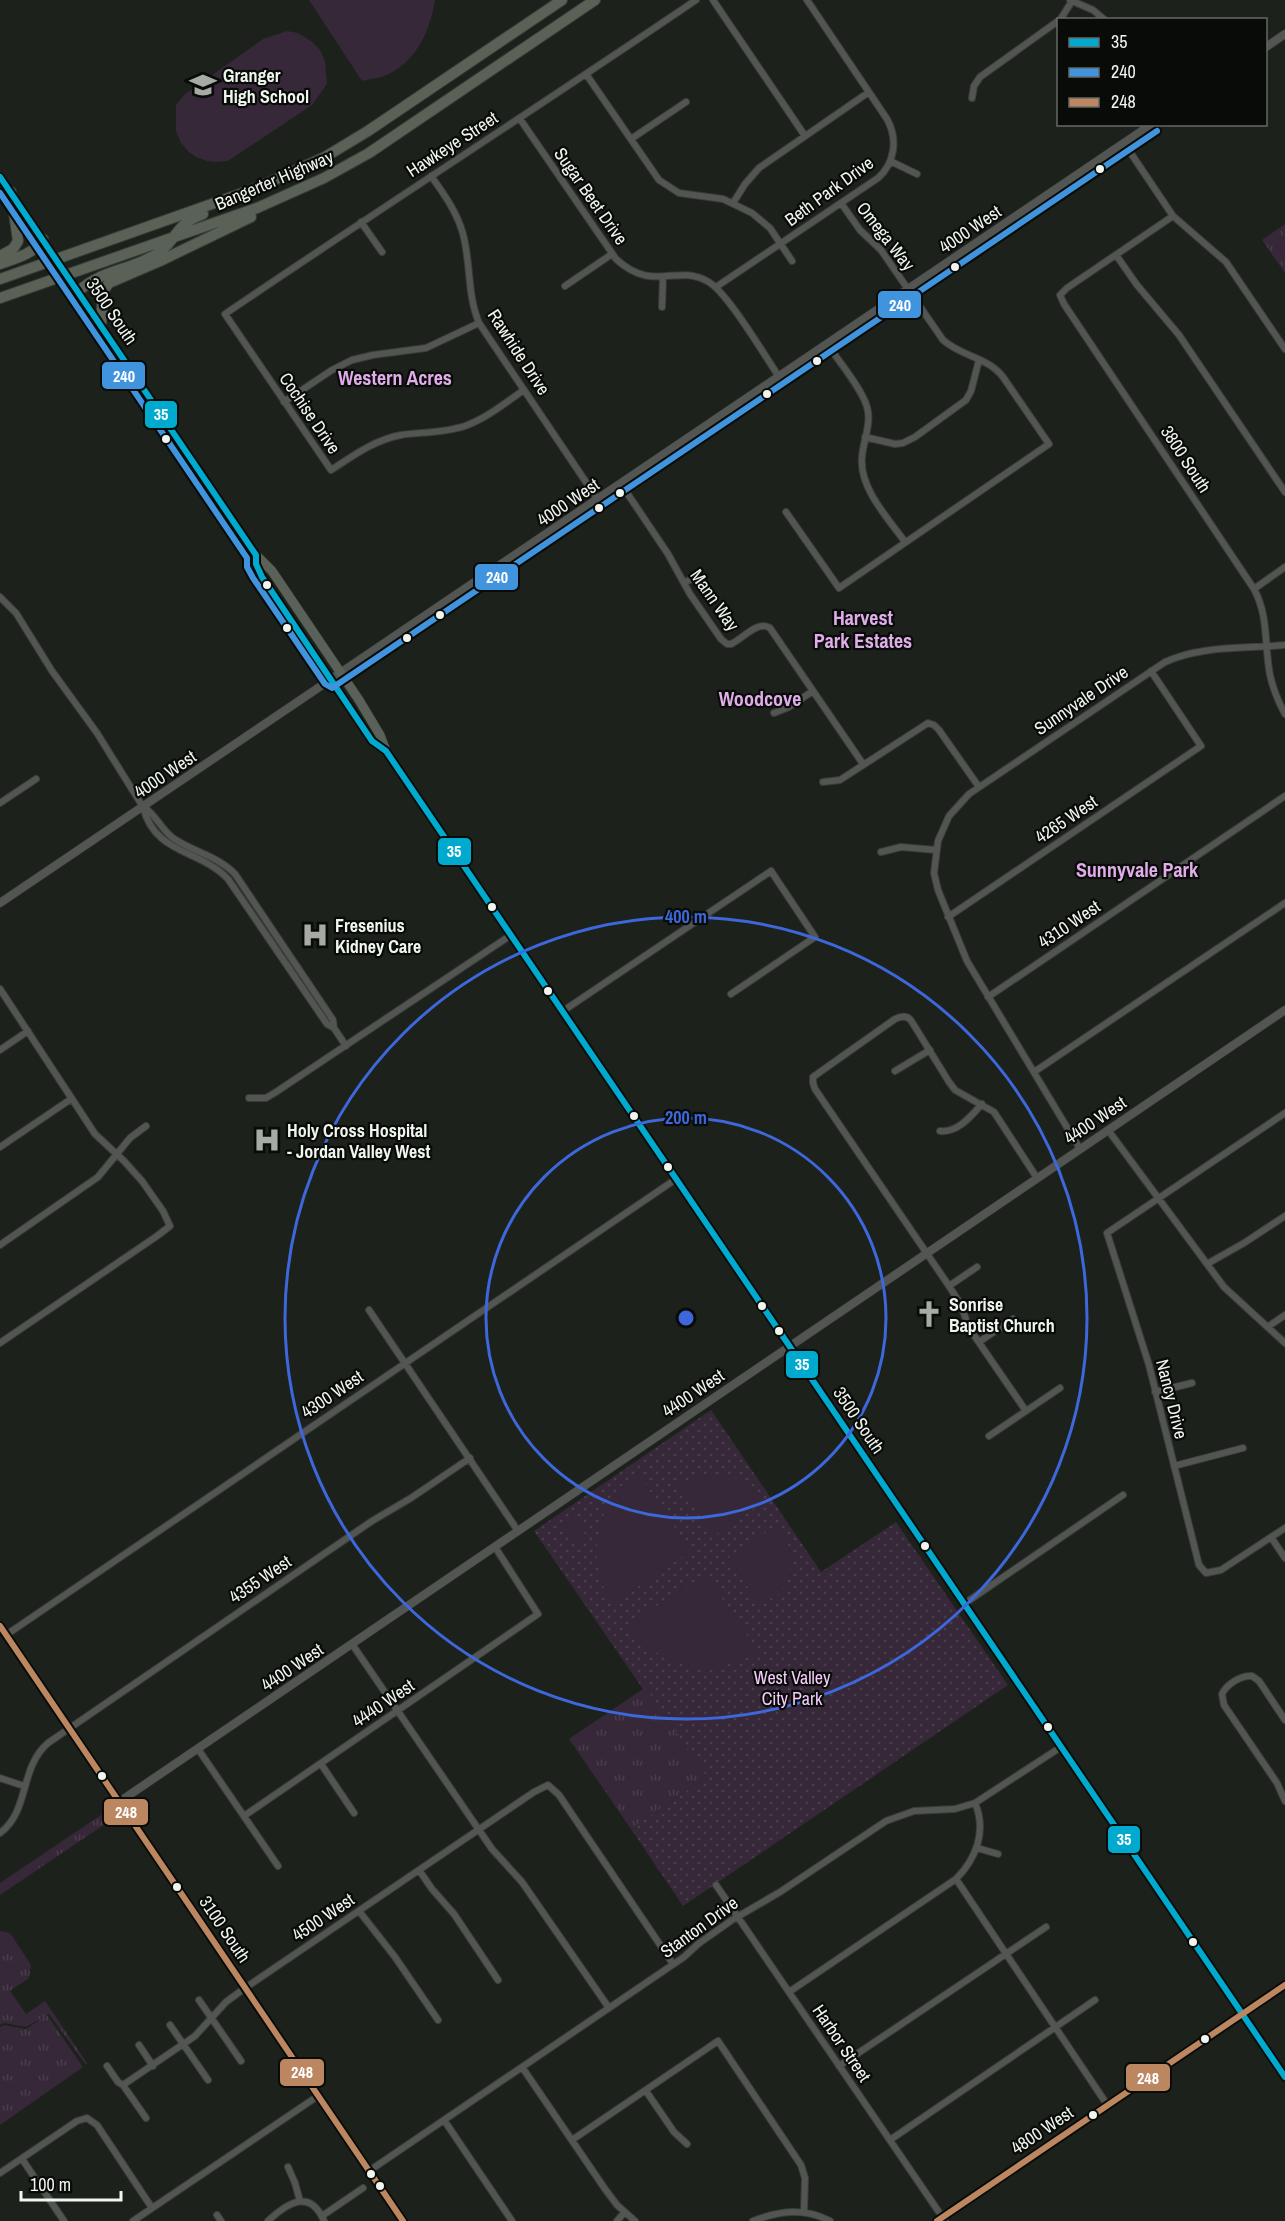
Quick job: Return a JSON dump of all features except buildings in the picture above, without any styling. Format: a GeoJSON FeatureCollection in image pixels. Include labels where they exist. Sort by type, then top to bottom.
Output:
{"type":"FeatureCollection","features":[{"type":"Feature","properties":{"kind":"highway","name":"Bangerter Highway"},"geometry":{"type":"LineString","coordinates":[[0,279],[282,178],[330,154],[368,131],[562,0]]}},
{"type":"Feature","properties":{"kind":"highway","name":"Bangerter Highway"},"geometry":{"type":"LineString","coordinates":[[0,298],[279,199],[357,160],[595,0]]}},
{"type":"Feature","properties":{"kind":"highway"},"geometry":{"type":"LineString","coordinates":[[101,324],[103,291],[111,281],[300,196],[357,160]]}},
{"type":"Feature","properties":{"kind":"highway"},"geometry":{"type":"LineString","coordinates":[[79,291],[104,274],[164,249],[188,221],[260,194],[282,178]]}},
{"type":"Feature","properties":{"kind":"highway"},"geometry":{"type":"LineString","coordinates":[[0,256],[13,249],[18,241],[11,192]]}},
{"type":"Feature","properties":{"kind":"highway"},"geometry":{"type":"LineString","coordinates":[[0,264],[31,251],[43,239]]}},
{"type":"Feature","properties":{"kind":"main road","name":"3500 South"},"geometry":{"type":"LineString","coordinates":[[0,177],[68,274],[256,555],[272,571],[341,673],[380,735],[386,751],[1285,2077]]}},
{"type":"Feature","properties":{"kind":"main road","name":"3500 South"},"geometry":{"type":"LineString","coordinates":[[256,555],[256,564],[260,573],[372,741],[386,751]]}},
{"type":"Feature","properties":{"kind":"main road","name":"3100 South"},"geometry":{"type":"LineString","coordinates":[[0,1626],[403,2221]]}},
{"type":"Feature","properties":{"kind":"main road","name":"4800 West"},"geometry":{"type":"LineString","coordinates":[[941,2220],[1285,1985]]}},
{"type":"Feature","properties":{"kind":"street","name":"Hawkeye Street"},"geometry":{"type":"LineString","coordinates":[[225,314],[696,0]]}},
{"type":"Feature","properties":{"kind":"street"},"geometry":{"type":"LineString","coordinates":[[713,0],[805,136]]}},
{"type":"Feature","properties":{"kind":"street","name":"Beth Park Drive"},"geometry":{"type":"LineString","coordinates":[[716,287],[878,178],[890,161],[894,145],[892,129],[807,0]]}},
{"type":"Feature","properties":{"kind":"street"},"geometry":{"type":"LineString","coordinates":[[1060,18],[1071,0],[1094,10],[1103,18]]}},
{"type":"Feature","properties":{"kind":"street"},"geometry":{"type":"LineString","coordinates":[[972,98],[974,86],[980,77],[1057,21]]}},
{"type":"Feature","properties":{"kind":"street"},"geometry":{"type":"LineString","coordinates":[[1267,46],[1285,34]]}},
{"type":"Feature","properties":{"kind":"street"},"geometry":{"type":"LineString","coordinates":[[586,74],[656,176],[668,187],[679,193],[714,197],[734,203],[765,223],[792,261]]}},
{"type":"Feature","properties":{"kind":"street"},"geometry":{"type":"LineString","coordinates":[[734,203],[754,173],[869,92]]}},
{"type":"Feature","properties":{"kind":"street"},"geometry":{"type":"LineString","coordinates":[[631,140],[686,102]]}},
{"type":"Feature","properties":{"kind":"street","name":"Sugar Beet Drive"},"geometry":{"type":"LineString","coordinates":[[520,119],[621,264],[634,272],[647,276],[663,278],[692,276],[716,287]]}},
{"type":"Feature","properties":{"kind":"street","name":"4000 West"},"geometry":{"type":"LineString","coordinates":[[0,903],[1149,126]]}},
{"type":"Feature","properties":{"kind":"street"},"geometry":{"type":"LineString","coordinates":[[1124,143],[1173,216],[1188,231],[1222,257],[1285,349]]}},
{"type":"Feature","properties":{"kind":"street"},"geometry":{"type":"LineString","coordinates":[[890,161],[917,174]]}},
{"type":"Feature","properties":{"kind":"street","name":"Rawhide Drive"},"geometry":{"type":"LineString","coordinates":[[431,176],[450,203],[462,232],[470,295],[480,323],[598,500]]}},
{"type":"Feature","properties":{"kind":"street","name":"Omega Way"},"geometry":{"type":"LineString","coordinates":[[841,203],[860,230],[881,250],[943,340],[955,350],[989,364],[999,371],[1049,444],[904,542]]}},
{"type":"Feature","properties":{"kind":"street"},"geometry":{"type":"LineString","coordinates":[[1173,216],[1116,255],[1137,285],[1179,335],[1285,492]]}},
{"type":"Feature","properties":{"kind":"street"},"geometry":{"type":"LineString","coordinates":[[361,222],[382,252]]}},
{"type":"Feature","properties":{"kind":"street"},"geometry":{"type":"LineString","coordinates":[[565,286],[612,254]]}},
{"type":"Feature","properties":{"kind":"street","name":"3800 South"},"geometry":{"type":"LineString","coordinates":[[1116,255],[1060,295],[1254,589],[1263,609],[1273,688],[1285,714]]}},
{"type":"Feature","properties":{"kind":"street"},"geometry":{"type":"LineString","coordinates":[[662,307],[663,278]]}},
{"type":"Feature","properties":{"kind":"street"},"geometry":{"type":"LineString","coordinates":[[716,287],[779,377]]}},
{"type":"Feature","properties":{"kind":"street","name":"Cochise Drive"},"geometry":{"type":"LineString","coordinates":[[225,314],[331,471],[363,449],[384,440],[406,435],[447,431],[470,424],[524,390]]}},
{"type":"Feature","properties":{"kind":"street"},"geometry":{"type":"LineString","coordinates":[[284,402],[332,370],[352,360],[426,348],[480,323]]}},
{"type":"Feature","properties":{"kind":"street"},"geometry":{"type":"LineString","coordinates":[[786,512],[839,588],[893,552],[904,542],[864,479],[861,460],[868,416],[866,402],[827,344]]}},
{"type":"Feature","properties":{"kind":"street"},"geometry":{"type":"LineString","coordinates":[[865,437],[895,444],[903,443],[955,410],[969,396],[979,360]]}},
{"type":"Feature","properties":{"kind":"street","name":"Mann Way"},"geometry":{"type":"LineString","coordinates":[[621,484],[724,643],[733,643],[759,626],[770,628],[864,764]]}},
{"type":"Feature","properties":{"kind":"street"},"geometry":{"type":"LineString","coordinates":[[1254,589],[1285,567]]}},
{"type":"Feature","properties":{"kind":"street"},"geometry":{"type":"LineString","coordinates":[[684,583],[700,574]]}},
{"type":"Feature","properties":{"kind":"street"},"geometry":{"type":"LineString","coordinates":[[0,597],[16,613],[52,671],[97,733],[143,807],[154,814],[174,839],[219,861],[235,874],[333,1020],[334,1028],[346,1046]]}},
{"type":"Feature","properties":{"kind":"street","name":"Sunnyvale Drive"},"geometry":{"type":"LineString","coordinates":[[1080,1149],[963,953],[936,882],[936,850],[941,832],[949,816],[979,787],[1173,658],[1190,653],[1285,645]]}},
{"type":"Feature","properties":{"kind":"street","name":"4265 West"},"geometry":{"type":"LineString","coordinates":[[948,916],[1201,746],[1151,671]]}},
{"type":"Feature","properties":{"kind":"street"},"geometry":{"type":"LineString","coordinates":[[774,713],[789,707],[813,691]]}},
{"type":"Feature","properties":{"kind":"street"},"geometry":{"type":"LineString","coordinates":[[823,782],[838,781],[919,727],[931,723],[939,730],[979,787]]}},
{"type":"Feature","properties":{"kind":"street"},"geometry":{"type":"LineString","coordinates":[[0,803],[36,779]]}},
{"type":"Feature","properties":{"kind":"street","name":"4310 West"},"geometry":{"type":"LineString","coordinates":[[988,997],[1285,796]]}},
{"type":"Feature","properties":{"kind":"street"},"geometry":{"type":"LineString","coordinates":[[881,852],[901,846],[936,850]]}},
{"type":"Feature","properties":{"kind":"street"},"geometry":{"type":"LineString","coordinates":[[562,1011],[771,871],[815,937],[731,994]]}},
{"type":"Feature","properties":{"kind":"street"},"geometry":{"type":"LineString","coordinates":[[1034,1072],[1285,903]]}},
{"type":"Feature","properties":{"kind":"street"},"geometry":{"type":"LineString","coordinates":[[249,1098],[260,1099],[271,1095],[511,935]]}},
{"type":"Feature","properties":{"kind":"street"},"geometry":{"type":"LineString","coordinates":[[0,989],[95,1134],[142,1181],[163,1211],[170,1226],[0,1343]]}},
{"type":"Feature","properties":{"kind":"street","name":"4400 West"},"geometry":{"type":"LineString","coordinates":[[119,1802],[1285,1010]]}},
{"type":"Feature","properties":{"kind":"street"},"geometry":{"type":"LineString","coordinates":[[1026,1411],[968,1326],[961,1305],[949,1286],[813,1083],[813,1077],[899,1017],[910,1019],[956,1090],[994,1112],[1037,1178]]}},
{"type":"Feature","properties":{"kind":"street"},"geometry":{"type":"LineString","coordinates":[[0,1050],[28,1031]]}},
{"type":"Feature","properties":{"kind":"street"},"geometry":{"type":"LineString","coordinates":[[895,1071],[930,1050]]}},
{"type":"Feature","properties":{"kind":"street"},"geometry":{"type":"LineString","coordinates":[[0,1147],[71,1099]]}},
{"type":"Feature","properties":{"kind":"street"},"geometry":{"type":"LineString","coordinates":[[940,1131],[948,1132],[954,1129],[982,1104]]}},
{"type":"Feature","properties":{"kind":"street"},"geometry":{"type":"LineString","coordinates":[[1159,1198],[1285,1113]]}},
{"type":"Feature","properties":{"kind":"street"},"geometry":{"type":"LineString","coordinates":[[0,1245],[91,1183],[103,1172],[130,1138],[146,1126]]}},
{"type":"Feature","properties":{"kind":"street"},"geometry":{"type":"LineString","coordinates":[[1108,1130],[1207,1264],[1235,1298],[1269,1326],[1285,1343]]}},
{"type":"Feature","properties":{"kind":"street","name":"4300 West"},"geometry":{"type":"LineString","coordinates":[[6,1635],[676,1179]]}},
{"type":"Feature","properties":{"kind":"street","name":"Nancy Drive"},"geometry":{"type":"LineString","coordinates":[[1159,1198],[1107,1233],[1155,1392],[1197,1560],[1206,1573],[1221,1570],[1271,1537]]}},
{"type":"Feature","properties":{"kind":"street"},"geometry":{"type":"LineString","coordinates":[[1207,1264],[1244,1244],[1285,1216]]}},
{"type":"Feature","properties":{"kind":"street"},"geometry":{"type":"LineString","coordinates":[[949,1286],[977,1267]]}},
{"type":"Feature","properties":{"kind":"street"},"geometry":{"type":"LineString","coordinates":[[369,1310],[518,1531]]}},
{"type":"Feature","properties":{"kind":"street"},"geometry":{"type":"LineString","coordinates":[[1269,1326],[1285,1315]]}},
{"type":"Feature","properties":{"kind":"street"},"geometry":{"type":"LineString","coordinates":[[979,1342],[1013,1319]]}},
{"type":"Feature","properties":{"kind":"street"},"geometry":{"type":"LineString","coordinates":[[1155,1392],[1192,1383]]}},
{"type":"Feature","properties":{"kind":"street"},"geometry":{"type":"LineString","coordinates":[[988,1436],[1060,1388]]}},
{"type":"Feature","properties":{"kind":"street"},"geometry":{"type":"LineString","coordinates":[[1174,1466],[1243,1448]]}},
{"type":"Feature","properties":{"kind":"street","name":"4355 West"},"geometry":{"type":"LineString","coordinates":[[0,1833],[14,1818],[36,1755],[48,1743],[372,1521],[470,1458]]}},
{"type":"Feature","properties":{"kind":"street"},"geometry":{"type":"LineString","coordinates":[[964,1604],[1123,1495]]}},
{"type":"Feature","properties":{"kind":"street"},"geometry":{"type":"LineString","coordinates":[[1285,1528],[1271,1537],[1285,1558]]}},
{"type":"Feature","properties":{"kind":"street","name":"4440 West"},"geometry":{"type":"LineString","coordinates":[[244,1816],[538,1614],[495,1547]]}},
{"type":"Feature","properties":{"kind":"street"},"geometry":{"type":"LineString","coordinates":[[352,1644],[478,1830],[522,1882],[609,2008]]}},
{"type":"Feature","properties":{"kind":"street"},"geometry":{"type":"LineString","coordinates":[[1285,1720],[1254,1677],[1250,1675],[1242,1677],[1224,1690],[1222,1699],[1278,1785],[1285,1801]]}},
{"type":"Feature","properties":{"kind":"street","name":"Stanton Drive"},"geometry":{"type":"LineString","coordinates":[[369,2171],[674,1964],[698,1944],[738,1917],[784,1890],[892,1818],[914,1811],[955,1809],[975,1803],[1061,1747]]}},
{"type":"Feature","properties":{"kind":"street"},"geometry":{"type":"LineString","coordinates":[[198,1749],[278,1866]]}},
{"type":"Feature","properties":{"kind":"street"},"geometry":{"type":"LineString","coordinates":[[321,1764],[354,1813]]}},
{"type":"Feature","properties":{"kind":"street"},"geometry":{"type":"LineString","coordinates":[[0,1778],[24,1786]]}},
{"type":"Feature","properties":{"kind":"street","name":"4500 West"},"geometry":{"type":"LineString","coordinates":[[123,2085],[184,2045],[226,2002],[245,1988],[534,1792],[548,1785],[559,1795],[674,1964]]}},
{"type":"Feature","properties":{"kind":"street"},"geometry":{"type":"LineString","coordinates":[[789,1992],[956,1879],[971,1861],[977,1848],[980,1835],[980,1815],[975,1803]]}},
{"type":"Feature","properties":{"kind":"street"},"geometry":{"type":"LineString","coordinates":[[977,1848],[998,1854]]}},
{"type":"Feature","properties":{"kind":"street"},"geometry":{"type":"LineString","coordinates":[[419,1870],[454,1914],[498,1980]]}},
{"type":"Feature","properties":{"kind":"street"},"geometry":{"type":"LineString","coordinates":[[956,1879],[1108,2106]]}},
{"type":"Feature","properties":{"kind":"street","name":"Harbor Street"},"geometry":{"type":"LineString","coordinates":[[716,1885],[890,2140],[941,2220]]}},
{"type":"Feature","properties":{"kind":"street"},"geometry":{"type":"LineString","coordinates":[[359,1911],[395,1957],[438,2020]]}},
{"type":"Feature","properties":{"kind":"street"},"geometry":{"type":"LineString","coordinates":[[839,2066],[1046,1927]]}},
{"type":"Feature","properties":{"kind":"street"},"geometry":{"type":"LineString","coordinates":[[200,2000],[241,2061]]}},
{"type":"Feature","properties":{"kind":"street"},"geometry":{"type":"LineString","coordinates":[[890,2140],[1095,2000]]}},
{"type":"Feature","properties":{"kind":"street"},"geometry":{"type":"LineString","coordinates":[[170,2025],[208,2080]]}},
{"type":"Feature","properties":{"kind":"street"},"geometry":{"type":"LineString","coordinates":[[572,2140],[718,2041],[801,2165],[805,2185],[804,2212]]}},
{"type":"Feature","properties":{"kind":"street"},"geometry":{"type":"LineString","coordinates":[[139,2045],[153,2066]]}},
{"type":"Feature","properties":{"kind":"street"},"geometry":{"type":"LineString","coordinates":[[107,2066],[147,2118]]}},
{"type":"Feature","properties":{"kind":"street"},"geometry":{"type":"LineString","coordinates":[[522,2067],[605,2189],[624,2213],[635,2221]]}},
{"type":"Feature","properties":{"kind":"street"},"geometry":{"type":"LineString","coordinates":[[646,2091],[674,2132],[687,2144]]}},
{"type":"Feature","properties":{"kind":"street"},"geometry":{"type":"LineString","coordinates":[[133,2221],[318,2096]]}},
{"type":"Feature","properties":{"kind":"street"},"geometry":{"type":"LineString","coordinates":[[0,2173],[77,2121],[87,2118],[97,2125],[152,2208]]}},
{"type":"Feature","properties":{"kind":"street"},"geometry":{"type":"LineString","coordinates":[[444,2120],[512,2221]]}},
{"type":"Feature","properties":{"kind":"street"},"geometry":{"type":"LineString","coordinates":[[22,2159],[64,2221]]}},
{"type":"Feature","properties":{"kind":"street"},"geometry":{"type":"LineString","coordinates":[[288,2167],[300,2201]]}},
{"type":"Feature","properties":{"kind":"street"},"geometry":{"type":"LineString","coordinates":[[268,2221],[285,2206],[300,2201],[313,2205],[323,2218],[363,2188]]}},
{"type":"Feature","properties":{"kind":"street"},"geometry":{"type":"LineString","coordinates":[[753,2221],[779,2212],[804,2212],[830,2221]]}},
{"type":"Feature","properties":{"kind":"street"},"geometry":{"type":"LineString","coordinates":[[617,2221],[624,2213]]}},
{"type":"Feature","properties":{"kind":"green space"},"geometry":{"type":"Polygon","coordinates":[[[309,0],[435,0],[426,33],[408,60],[389,74],[362,81],[309,0]]]}},
{"type":"Feature","properties":{"kind":"green space"},"geometry":{"type":"Polygon","coordinates":[[[287,31],[298,33],[311,41],[320,50],[325,61],[327,84],[312,105],[228,161],[207,161],[189,152],[181,143],[176,131],[176,105],[184,95],[263,39],[287,31]]]}},
{"type":"Feature","properties":{"kind":"green space"},"geometry":{"type":"Polygon","coordinates":[[[1285,224],[1285,273],[1262,240],[1285,224]]]}},
{"type":"Feature","properties":{"kind":"green space","name":"West Valley City Park"},"geometry":{"type":"Polygon","coordinates":[[[711,1410],[821,1572],[896,1522],[1008,1685],[683,1906],[631,1829],[707,1777],[534,1531],[711,1410]]]}},
{"type":"Feature","properties":{"kind":"green space"},"geometry":{"type":"Polygon","coordinates":[[[637,1472],[691,1551],[612,1604],[598,1569],[598,1533],[611,1500],[622,1485],[637,1472]]]}},
{"type":"Feature","properties":{"kind":"green space"},"geometry":{"type":"Polygon","coordinates":[[[724,1475],[747,1483],[765,1501],[713,1536],[678,1485],[695,1476],[724,1475]]]}},
{"type":"Feature","properties":{"kind":"green space"},"geometry":{"type":"Polygon","coordinates":[[[574,1517],[587,1537],[574,1545],[561,1526],[574,1517]]]}},
{"type":"Feature","properties":{"kind":"green space"},"geometry":{"type":"Polygon","coordinates":[[[780,1523],[789,1548],[789,1576],[780,1592],[760,1605],[728,1558],[780,1523]]]}},
{"type":"Feature","properties":{"kind":"green space"},"geometry":{"type":"Polygon","coordinates":[[[706,1574],[758,1652],[723,1666],[687,1665],[670,1660],[654,1651],[627,1625],[706,1574]]]}},
{"type":"Feature","properties":{"kind":"green space"},"geometry":{"type":"Polygon","coordinates":[[[646,1687],[707,1777],[631,1829],[569,1739],[646,1687]]]}},
{"type":"Feature","properties":{"kind":"green space"},"geometry":{"type":"Polygon","coordinates":[[[110,1809],[114,1818],[0,1895],[0,1883],[110,1809]]]}},
{"type":"Feature","properties":{"kind":"green space"},"geometry":{"type":"Polygon","coordinates":[[[0,1931],[10,1933],[31,1965],[29,1978],[10,1991],[26,2014],[45,2001],[87,2063],[86,2065],[49,2014],[26,2027],[4,2023],[0,2025],[0,1931]]]}},
{"type":"Feature","properties":{"kind":"green space"},"geometry":{"type":"Polygon","coordinates":[[[47,2015],[83,2067],[0,2125],[0,2027],[4,2025],[26,2029],[47,2015]]]}},
{"type":"Feature","properties":{"kind":"transit line","name":"240"},"geometry":{"type":"LineString","coordinates":[[0,193],[247,558],[247,567],[253,578],[325,684],[332,688],[1157,131]]}},
{"type":"Feature","properties":{"kind":"transit line","name":"35"},"geometry":{"type":"LineString","coordinates":[[0,177],[256,555],[256,564],[262,577],[372,741],[386,751],[1285,2077]]}},
{"type":"Feature","properties":{"kind":"transit line","name":"248"},"geometry":{"type":"LineString","coordinates":[[0,1626],[403,2221]]}},
{"type":"Feature","properties":{"kind":"transit line","name":"248"},"geometry":{"type":"LineString","coordinates":[[937,2221],[1285,1985]]}},
{"type":"Feature","properties":{"kind":"place","name":"Granger High School"},"geometry":{"type":"Point","coordinates":[203,85]}},
{"type":"Feature","properties":{"kind":"place","name":"Fresenius Kidney Care"},"geometry":{"type":"Point","coordinates":[315,935]}},
{"type":"Feature","properties":{"kind":"place","name":"Holy Cross Hospital - Jordan Valley West"},"geometry":{"type":"Point","coordinates":[267,1140]}},
{"type":"Feature","properties":{"kind":"place","name":"Sonrise Baptist Church"},"geometry":{"type":"Point","coordinates":[929,1314]}},
{"type":"Feature","properties":{"kind":"district","name":"Western Acres"},"geometry":{"type":"Point","coordinates":[395,377]}},
{"type":"Feature","properties":{"kind":"district","name":"Harvest Park Estates"},"geometry":{"type":"Point","coordinates":[863,628]}},
{"type":"Feature","properties":{"kind":"district","name":"Woodcove"},"geometry":{"type":"Point","coordinates":[760,698]}},
{"type":"Feature","properties":{"kind":"district","name":"Sunnyvale Park"},"geometry":{"type":"Point","coordinates":[1137,869]}}]}
